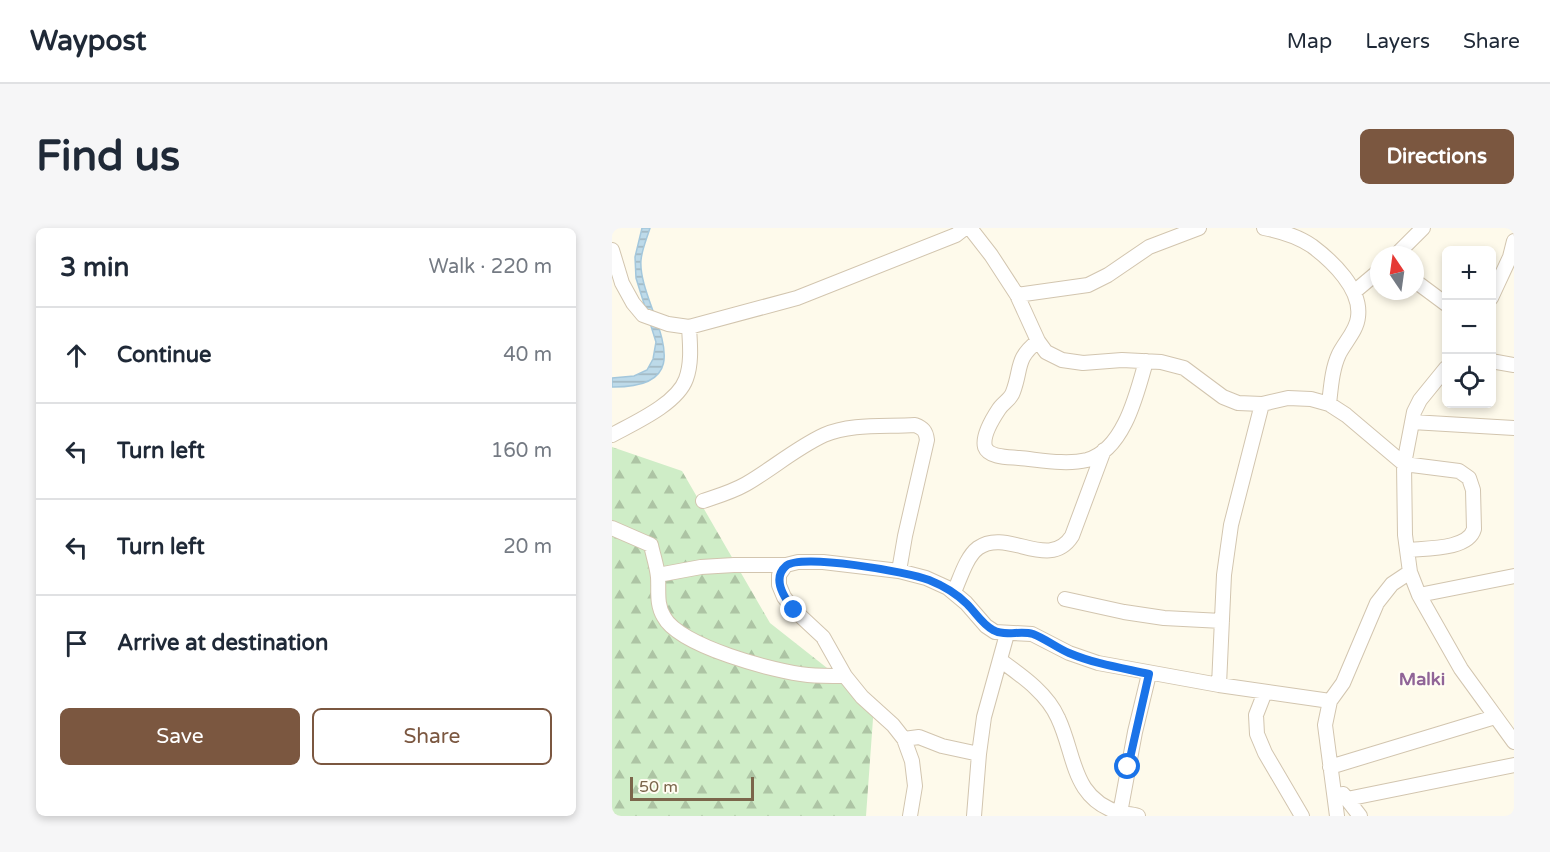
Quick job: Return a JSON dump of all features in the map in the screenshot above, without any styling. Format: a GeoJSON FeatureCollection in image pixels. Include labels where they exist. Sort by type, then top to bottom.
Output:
{"type":"FeatureCollection","features":[{"type":"Feature","properties":{"kind":"street"},"geometry":{"type":"LineString","coordinates":[[612,250],[622,283],[643,315],[668,324],[689,327],[797,298],[956,235],[968,228],[991,255],[1017,295],[1038,341],[1046,352],[1062,360],[1083,363],[1122,360],[1161,362],[1184,368],[1223,397],[1238,404],[1262,404],[1288,399],[1311,399],[1329,404],[1346,415],[1404,465],[1460,471],[1469,478],[1473,490],[1474,529],[1468,540],[1461,544],[1407,550]]}},
{"type":"Feature","properties":{"kind":"street"},"geometry":{"type":"LineString","coordinates":[[1017,295],[1088,285],[1108,275],[1149,247],[1199,228]]}},
{"type":"Feature","properties":{"kind":"street"},"geometry":{"type":"LineString","coordinates":[[1264,228],[1279,231],[1310,245],[1333,265],[1354,292],[1359,305],[1358,319],[1338,356],[1329,404]]}},
{"type":"Feature","properties":{"kind":"street"},"geometry":{"type":"LineString","coordinates":[[1405,246],[1423,228]]}},
{"type":"Feature","properties":{"kind":"street"},"geometry":{"type":"LineString","coordinates":[[1496,287],[1510,257],[1514,241]]}},
{"type":"Feature","properties":{"kind":"street"},"geometry":{"type":"LineString","coordinates":[[1354,292],[1370,279]]}},
{"type":"Feature","properties":{"kind":"street"},"geometry":{"type":"LineString","coordinates":[[1424,288],[1442,301]]}},
{"type":"Feature","properties":{"kind":"street"},"geometry":{"type":"LineString","coordinates":[[612,435],[650,415],[673,397],[686,380],[690,358],[689,327]]}},
{"type":"Feature","properties":{"kind":"street"},"geometry":{"type":"LineString","coordinates":[[1038,341],[1026,350],[1020,362],[1013,394],[992,420],[985,438],[989,452],[1000,456],[1067,462],[1089,459],[1104,450],[1116,437],[1130,413],[1146,361]]}},
{"type":"Feature","properties":{"kind":"street"},"geometry":{"type":"LineString","coordinates":[[1496,362],[1514,366]]}},
{"type":"Feature","properties":{"kind":"street"},"geometry":{"type":"LineString","coordinates":[[1442,373],[1420,400],[1412,422],[1404,465],[1405,535],[1410,572],[1419,595],[1461,669],[1514,742]]}},
{"type":"Feature","properties":{"kind":"street"},"geometry":{"type":"LineString","coordinates":[[1219,685],[1224,575],[1231,525],[1262,404]]}},
{"type":"Feature","properties":{"kind":"street"},"geometry":{"type":"LineString","coordinates":[[1412,422],[1514,428]]}},
{"type":"Feature","properties":{"kind":"street"},"geometry":{"type":"LineString","coordinates":[[703,501],[746,484],[803,446],[826,434],[851,428],[915,425],[923,428],[927,434],[927,440],[904,536],[899,571]]}},
{"type":"Feature","properties":{"kind":"street"},"geometry":{"type":"LineString","coordinates":[[954,592],[971,556],[977,548],[988,543],[999,542],[1044,551],[1056,550],[1066,545],[1072,536],[1104,450]]}},
{"type":"Feature","properties":{"kind":"street"},"geometry":{"type":"LineString","coordinates":[[612,528],[651,545],[658,575],[658,603],[664,619],[675,630],[701,644],[778,670],[808,675],[845,676]]}},
{"type":"Feature","properties":{"kind":"street"},"geometry":{"type":"LineString","coordinates":[[658,575],[701,567],[786,565],[798,562],[823,562],[899,571],[926,578],[948,588],[995,632],[1032,634],[1069,653],[1098,663],[1149,674],[1330,702]]}},
{"type":"Feature","properties":{"kind":"street"},"geometry":{"type":"LineString","coordinates":[[786,565],[779,575],[779,585],[784,597],[794,610],[823,637],[845,676],[862,697],[893,725],[904,739],[912,761],[915,786],[912,815]]}},
{"type":"Feature","properties":{"kind":"street"},"geometry":{"type":"LineString","coordinates":[[1337,816],[1325,725],[1330,702],[1343,683],[1377,603],[1392,584],[1410,572]]}},
{"type":"Feature","properties":{"kind":"street"},"geometry":{"type":"LineString","coordinates":[[1419,595],[1514,576]]}},
{"type":"Feature","properties":{"kind":"street"},"geometry":{"type":"LineString","coordinates":[[1065,599],[1164,618],[1222,621]]}},
{"type":"Feature","properties":{"kind":"street"},"geometry":{"type":"LineString","coordinates":[[974,816],[984,717],[1007,634]]}},
{"type":"Feature","properties":{"kind":"street"},"geometry":{"type":"LineString","coordinates":[[1000,660],[1029,681],[1058,717],[1077,778],[1085,792],[1120,813],[1136,816]]}},
{"type":"Feature","properties":{"kind":"street"},"geometry":{"type":"LineString","coordinates":[[1120,813],[1135,732],[1149,674]]}},
{"type":"Feature","properties":{"kind":"street"},"geometry":{"type":"LineString","coordinates":[[1265,692],[1256,715],[1257,734],[1302,816]]}},
{"type":"Feature","properties":{"kind":"street"},"geometry":{"type":"LineString","coordinates":[[1330,767],[1496,717]]}},
{"type":"Feature","properties":{"kind":"street"},"geometry":{"type":"LineString","coordinates":[[904,739],[919,737],[942,746],[979,754]]}},
{"type":"Feature","properties":{"kind":"street"},"geometry":{"type":"LineString","coordinates":[[1347,799],[1514,765]]}},
{"type":"Feature","properties":{"kind":"street"},"geometry":{"type":"LineString","coordinates":[[1332,784],[1360,816]]}},
{"type":"Feature","properties":{"kind":"green space"},"geometry":{"type":"Polygon","coordinates":[[[612,447],[682,471],[770,623],[874,705],[866,816],[612,816],[612,447]]]}},
{"type":"Feature","properties":{"kind":"water"},"geometry":{"type":"Polygon","coordinates":[[[642,228],[650,228],[641,260],[643,279],[662,341],[664,359],[658,374],[642,384],[612,387],[612,378],[634,376],[647,370],[653,359],[656,342],[636,278],[635,257],[642,228]]]}},
{"type":"Feature","properties":{"kind":"district","name":"Malki"},"geometry":{"type":"Point","coordinates":[1422,679]}},
{"type":"Feature","properties":{"kind":"route"},"geometry":{"type":"LineString","coordinates":[[794,610],[784,597],[779,585],[779,575],[786,565],[798,562],[823,562],[899,571],[926,578],[948,588],[995,632],[1032,634],[1069,653],[1098,663],[1149,674],[1128,767]]}}]}
